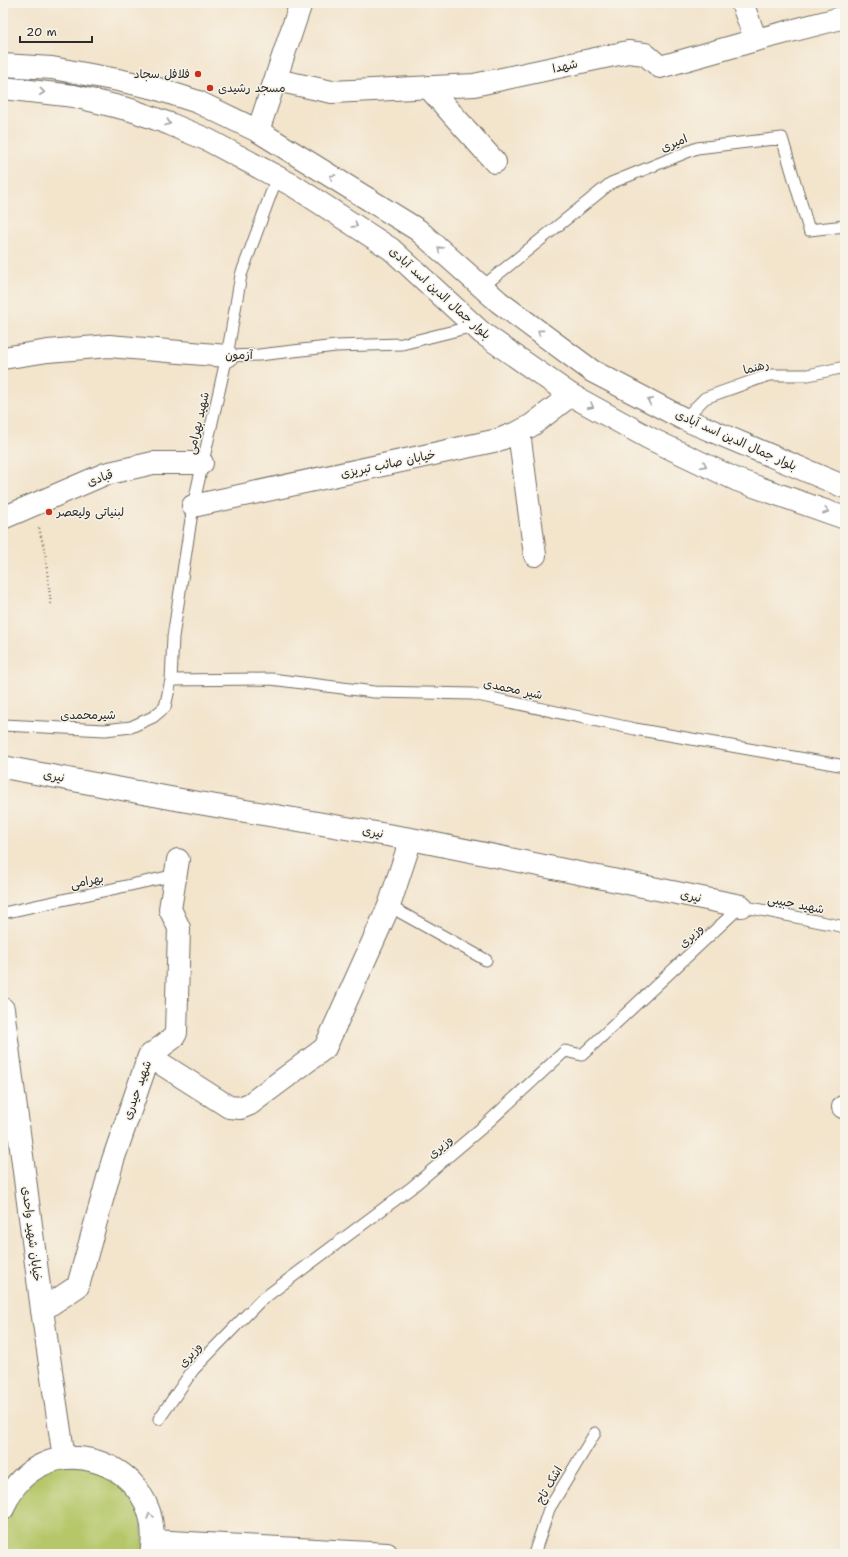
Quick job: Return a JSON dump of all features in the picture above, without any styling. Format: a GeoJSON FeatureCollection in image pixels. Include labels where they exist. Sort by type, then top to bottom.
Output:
{"type":"FeatureCollection","features":[{"type":"Feature","properties":{"kind":"street"},"geometry":{"type":"LineString","coordinates":[[258,131],[301,3]]}},
{"type":"Feature","properties":{"kind":"street"},"geometry":{"type":"LineString","coordinates":[[742,3],[756,40]]}},
{"type":"Feature","properties":{"kind":"street","name":"شهدا"},"geometry":{"type":"LineString","coordinates":[[276,80],[332,92],[474,85],[628,52],[645,54],[660,67],[845,17]]}},
{"type":"Feature","properties":{"kind":"street","name":"بلوار جمال الدین اسد آبادی"},"geometry":{"type":"LineString","coordinates":[[3,65],[52,68],[155,88],[198,102],[258,131],[418,230],[499,302],[592,371],[684,419],[845,487]]}},
{"type":"Feature","properties":{"kind":"street"},"geometry":{"type":"LineString","coordinates":[[428,87],[495,162]]}},
{"type":"Feature","properties":{"kind":"street","name":"بلوار جمال الدین اسد آبادی"},"geometry":{"type":"LineString","coordinates":[[3,88],[74,96],[131,110],[208,140],[294,186],[391,248],[482,333],[571,395],[669,448],[737,480],[845,518]]}},
{"type":"Feature","properties":{"kind":"street","name":"آزمون"},"geometry":{"type":"LineString","coordinates":[[3,358],[48,351],[109,346],[226,356]]}},
{"type":"Feature","properties":{"kind":"street","name":"خیابان صائب تبریزی"},"geometry":{"type":"LineString","coordinates":[[193,506],[498,440],[532,425],[571,395]]}},
{"type":"Feature","properties":{"kind":"street"},"geometry":{"type":"LineString","coordinates":[[669,448],[684,419]]}},
{"type":"Feature","properties":{"kind":"street"},"geometry":{"type":"LineString","coordinates":[[519,432],[535,555]]}},
{"type":"Feature","properties":{"kind":"street","name":"قبادی"},"geometry":{"type":"LineString","coordinates":[[3,518],[105,474],[153,463],[202,463]]}},
{"type":"Feature","properties":{"kind":"street","name":"نیری"},"geometry":{"type":"LineString","coordinates":[[3,767],[181,800],[411,839],[741,906]]}},
{"type":"Feature","properties":{"kind":"street"},"geometry":{"type":"LineString","coordinates":[[149,1056],[229,1107],[240,1108],[250,1104],[325,1048],[390,906],[411,839]]}},
{"type":"Feature","properties":{"kind":"street","name":"شهید حیدری"},"geometry":{"type":"LineString","coordinates":[[42,1310],[78,1286],[113,1160],[149,1056],[173,1038],[176,1033],[179,928],[170,909],[177,867]]}},
{"type":"Feature","properties":{"kind":"street","name":"خیابان شهید واحدی"},"geometry":{"type":"LineString","coordinates":[[3,1009],[42,1310],[64,1458]]}},
{"type":"Feature","properties":{"kind":"street"},"geometry":{"type":"LineString","coordinates":[[4,1504],[14,1488],[24,1477],[36,1468],[49,1462],[64,1458],[87,1458],[109,1465],[128,1478],[143,1496],[151,1518],[152,1548],[387,1554]]}},
{"type":"Feature","properties":{"kind":"lane","name":"امیری"},"geometry":{"type":"LineString","coordinates":[[482,287],[610,183],[697,148],[782,138],[809,230],[845,226]]}},
{"type":"Feature","properties":{"kind":"lane","name":"شهید بهرامی"},"geometry":{"type":"LineString","coordinates":[[171,680],[173,637],[193,506],[226,356],[241,275],[278,177]]}},
{"type":"Feature","properties":{"kind":"lane","name":"آزمون"},"geometry":{"type":"LineString","coordinates":[[226,356],[259,355],[336,346],[402,344],[474,326]]}},
{"type":"Feature","properties":{"kind":"lane","name":"رهنما"},"geometry":{"type":"LineString","coordinates":[[684,419],[705,398],[769,375],[808,375],[845,368]]}},
{"type":"Feature","properties":{"kind":"lane","name":"شیر محمدی"},"geometry":{"type":"LineString","coordinates":[[171,680],[271,679],[374,692],[472,694],[635,729],[845,766]]}},
{"type":"Feature","properties":{"kind":"lane","name":"شیرمحمدی"},"geometry":{"type":"LineString","coordinates":[[3,725],[105,730],[132,727],[153,717],[165,707],[171,680]]}},
{"type":"Feature","properties":{"kind":"lane","name":"بهرامی"},"geometry":{"type":"LineString","coordinates":[[3,913],[177,867]]}},
{"type":"Feature","properties":{"kind":"lane"},"geometry":{"type":"LineString","coordinates":[[390,906],[486,960]]}},
{"type":"Feature","properties":{"kind":"lane","name":"شهید حبیبی"},"geometry":{"type":"LineString","coordinates":[[741,906],[845,927]]}},
{"type":"Feature","properties":{"kind":"lane","name":"وزیری"},"geometry":{"type":"LineString","coordinates":[[159,1419],[193,1370],[260,1301],[411,1188],[484,1126],[566,1051],[582,1055],[741,906]]}},
{"type":"Feature","properties":{"kind":"lane","name":"اشک تاج"},"geometry":{"type":"LineString","coordinates":[[534,1554],[549,1509],[595,1432]]}},
{"type":"Feature","properties":{"kind":"path"},"geometry":{"type":"LineString","coordinates":[[34,504],[45,552],[51,605]]}},
{"type":"Feature","properties":{"kind":"green space"},"geometry":{"type":"Polygon","coordinates":[[[55,1464],[102,1466],[139,1499],[145,1554],[5,1554],[3,1529],[5,1513],[11,1498],[19,1488],[55,1464]]]}},
{"type":"Feature","properties":{"kind":"place","name":"فلافل سجاد"},"geometry":{"type":"Point","coordinates":[198,74]}},
{"type":"Feature","properties":{"kind":"place","name":"مسجد رشیدی"},"geometry":{"type":"Point","coordinates":[210,88]}},
{"type":"Feature","properties":{"kind":"place","name":"لبنیاتی ولیعصر"},"geometry":{"type":"Point","coordinates":[49,512]}}]}
